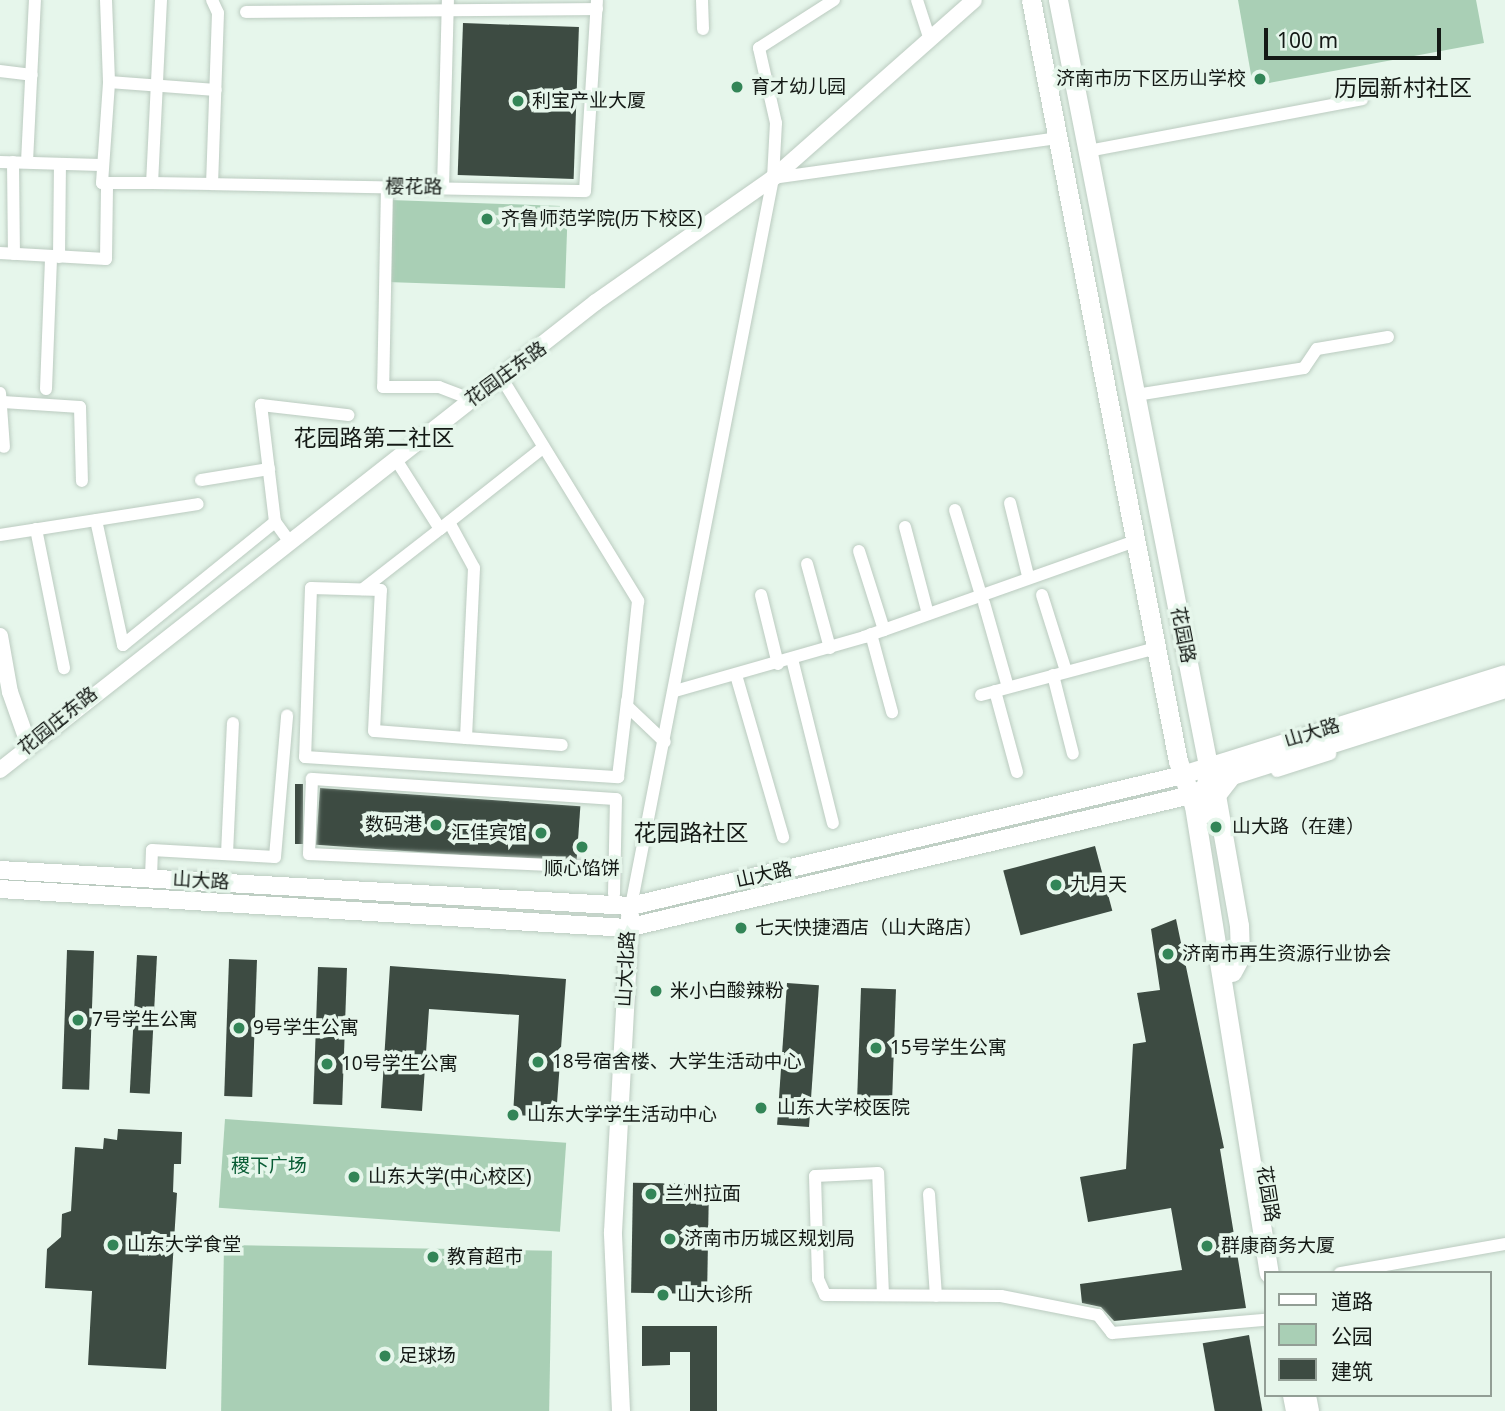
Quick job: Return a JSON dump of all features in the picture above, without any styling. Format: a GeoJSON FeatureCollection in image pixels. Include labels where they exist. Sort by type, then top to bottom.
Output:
{"type":"FeatureCollection","features":[{"type":"Feature","properties":{"kind":"main road","name":"花园路"},"geometry":{"type":"LineString","coordinates":[[1031,0],[1183,775],[1211,787]]}},
{"type":"Feature","properties":{"kind":"main road","name":"花园路"},"geometry":{"type":"LineString","coordinates":[[1058,0],[1207,755],[1205,767],[1211,787],[1269,1271]]}},
{"type":"Feature","properties":{"kind":"main road","name":"山大路"},"geometry":{"type":"LineString","coordinates":[[0,870],[631,906],[1183,775],[1505,674]]}},
{"type":"Feature","properties":{"kind":"main road","name":"山大路"},"geometry":{"type":"LineString","coordinates":[[0,889],[631,928],[1211,787],[1438,708],[1505,689]]}},
{"type":"Feature","properties":{"kind":"main road","name":"花园路"},"geometry":{"type":"LineString","coordinates":[[1211,787],[1232,972],[1281,1271]]}},
{"type":"Feature","properties":{"kind":"main road","name":"山大北路"},"geometry":{"type":"LineString","coordinates":[[627,1411],[619,1218],[631,906]]}},
{"type":"Feature","properties":{"kind":"main road","name":"山大北路"},"geometry":{"type":"LineString","coordinates":[[621,1411],[613,1232],[631,928]]}},
{"type":"Feature","properties":{"kind":"street"},"geometry":{"type":"LineString","coordinates":[[27,162],[35,0]]}},
{"type":"Feature","properties":{"kind":"street"},"geometry":{"type":"LineString","coordinates":[[0,253],[106,260],[107,183],[102,183],[109,82],[106,0]]}},
{"type":"Feature","properties":{"kind":"street"},"geometry":{"type":"LineString","coordinates":[[152,183],[160,0]]}},
{"type":"Feature","properties":{"kind":"street"},"geometry":{"type":"LineString","coordinates":[[212,0],[218,13],[212,184]]}},
{"type":"Feature","properties":{"kind":"street"},"geometry":{"type":"LineString","coordinates":[[702,0],[703,29]]}},
{"type":"Feature","properties":{"kind":"street"},"geometry":{"type":"LineString","coordinates":[[631,906],[773,178],[776,123],[759,48],[834,0]]}},
{"type":"Feature","properties":{"kind":"street"},"geometry":{"type":"LineString","coordinates":[[917,0],[929,37]]}},
{"type":"Feature","properties":{"kind":"street","name":"花园庄东路"},"geometry":{"type":"LineString","coordinates":[[0,770],[28,743],[596,302],[773,178],[929,37],[974,0]]}},
{"type":"Feature","properties":{"kind":"street"},"geometry":{"type":"LineString","coordinates":[[246,12],[448,5],[597,4]]}},
{"type":"Feature","properties":{"kind":"street","name":"樱花路"},"geometry":{"type":"LineString","coordinates":[[107,183],[243,183],[585,191],[597,4]]}},
{"type":"Feature","properties":{"kind":"street"},"geometry":{"type":"LineString","coordinates":[[443,188],[448,5]]}},
{"type":"Feature","properties":{"kind":"street"},"geometry":{"type":"LineString","coordinates":[[0,71],[32,75]]}},
{"type":"Feature","properties":{"kind":"street"},"geometry":{"type":"LineString","coordinates":[[109,82],[216,90]]}},
{"type":"Feature","properties":{"kind":"street"},"geometry":{"type":"LineString","coordinates":[[1088,151],[1362,99]]}},
{"type":"Feature","properties":{"kind":"street"},"geometry":{"type":"LineString","coordinates":[[773,178],[1058,138]]}},
{"type":"Feature","properties":{"kind":"street"},"geometry":{"type":"LineString","coordinates":[[14,254],[6,162],[100,165]]}},
{"type":"Feature","properties":{"kind":"street"},"geometry":{"type":"LineString","coordinates":[[46,389],[60,164]]}},
{"type":"Feature","properties":{"kind":"street"},"geometry":{"type":"LineString","coordinates":[[387,187],[383,387],[439,387],[471,399]]}},
{"type":"Feature","properties":{"kind":"street"},"geometry":{"type":"LineString","coordinates":[[1136,395],[1304,368],[1317,349],[1388,337]]}},
{"type":"Feature","properties":{"kind":"street"},"geometry":{"type":"LineString","coordinates":[[501,377],[638,601],[618,777],[304,757],[311,588],[381,590],[374,731],[562,745]]}},
{"type":"Feature","properties":{"kind":"street"},"geometry":{"type":"LineString","coordinates":[[4,447],[2,397],[80,407],[82,481]]}},
{"type":"Feature","properties":{"kind":"street"},"geometry":{"type":"LineString","coordinates":[[289,541],[275,522],[261,405],[348,415]]}},
{"type":"Feature","properties":{"kind":"street"},"geometry":{"type":"LineString","coordinates":[[363,589],[544,447]]}},
{"type":"Feature","properties":{"kind":"street"},"geometry":{"type":"LineString","coordinates":[[396,458],[474,568],[466,738]]}},
{"type":"Feature","properties":{"kind":"street"},"geometry":{"type":"LineString","coordinates":[[201,480],[269,469]]}},
{"type":"Feature","properties":{"kind":"street"},"geometry":{"type":"LineString","coordinates":[[1010,503],[1028,576]]}},
{"type":"Feature","properties":{"kind":"street"},"geometry":{"type":"LineString","coordinates":[[0,535],[198,504]]}},
{"type":"Feature","properties":{"kind":"street"},"geometry":{"type":"LineString","coordinates":[[955,510],[983,599],[1017,772]]}},
{"type":"Feature","properties":{"kind":"street"},"geometry":{"type":"LineString","coordinates":[[96,520],[123,645],[275,522]]}},
{"type":"Feature","properties":{"kind":"street"},"geometry":{"type":"LineString","coordinates":[[905,527],[928,614]]}},
{"type":"Feature","properties":{"kind":"street"},"geometry":{"type":"LineString","coordinates":[[36,529],[64,668]]}},
{"type":"Feature","properties":{"kind":"street"},"geometry":{"type":"LineString","coordinates":[[675,691],[778,664],[928,614],[983,599],[1028,576],[1135,541]]}},
{"type":"Feature","properties":{"kind":"street"},"geometry":{"type":"LineString","coordinates":[[859,551],[878,632],[892,712]]}},
{"type":"Feature","properties":{"kind":"street"},"geometry":{"type":"LineString","coordinates":[[807,564],[830,648]]}},
{"type":"Feature","properties":{"kind":"street"},"geometry":{"type":"LineString","coordinates":[[761,594],[778,664]]}},
{"type":"Feature","properties":{"kind":"street"},"geometry":{"type":"LineString","coordinates":[[1042,595],[1073,754]]}},
{"type":"Feature","properties":{"kind":"street"},"geometry":{"type":"LineString","coordinates":[[0,636],[7,702],[28,743]]}},
{"type":"Feature","properties":{"kind":"street"},"geometry":{"type":"LineString","coordinates":[[981,695],[1156,648]]}},
{"type":"Feature","properties":{"kind":"street"},"geometry":{"type":"LineString","coordinates":[[792,659],[833,823]]}},
{"type":"Feature","properties":{"kind":"street"},"geometry":{"type":"LineString","coordinates":[[736,675],[783,837]]}},
{"type":"Feature","properties":{"kind":"street"},"geometry":{"type":"LineString","coordinates":[[627,706],[665,742]]}},
{"type":"Feature","properties":{"kind":"street"},"geometry":{"type":"LineString","coordinates":[[151,878],[152,850],[275,857],[287,716]]}},
{"type":"Feature","properties":{"kind":"street"},"geometry":{"type":"LineString","coordinates":[[227,854],[233,723]]}},
{"type":"Feature","properties":{"kind":"street"},"geometry":{"type":"LineString","coordinates":[[614,894],[615,868],[617,799],[312,779],[309,854],[615,868]]}},
{"type":"Feature","properties":{"kind":"street"},"geometry":{"type":"LineString","coordinates":[[883,1295],[878,1173],[815,1176],[818,1279],[825,1295],[1001,1296],[1098,1315],[1112,1333],[1264,1320]]}},
{"type":"Feature","properties":{"kind":"street"},"geometry":{"type":"LineString","coordinates":[[929,1194],[936,1296]]}},
{"type":"Feature","properties":{"kind":"street"},"geometry":{"type":"LineString","coordinates":[[1351,1271],[1505,1244]]}},
{"type":"Feature","properties":{"kind":"green space","name":"济南市历下区历山学校"},"geometry":{"type":"Polygon","coordinates":[[[1238,0],[1476,0],[1484,43],[1253,86],[1238,0]]]}},
{"type":"Feature","properties":{"kind":"green space"},"geometry":{"type":"Polygon","coordinates":[[[390,200],[568,206],[565,288],[387,282],[390,200]]]}},
{"type":"Feature","properties":{"kind":"green space","name":"稷下广场"},"geometry":{"type":"Polygon","coordinates":[[[225,1119],[566,1143],[560,1232],[219,1208],[225,1119]]]}},
{"type":"Feature","properties":{"kind":"green space"},"geometry":{"type":"Polygon","coordinates":[[[224,1245],[552,1251],[549,1411],[221,1411],[224,1245]]]}},
{"type":"Feature","properties":{"kind":"building","name":"利宝产业大厦"},"geometry":{"type":"Polygon","coordinates":[[[463,23],[579,27],[574,179],[458,175],[463,23]]]}},
{"type":"Feature","properties":{"kind":"building"},"geometry":{"type":"Polygon","coordinates":[[[295,784],[303,784],[303,844],[295,844],[295,784]]]}},
{"type":"Feature","properties":{"kind":"building","name":"数码港"},"geometry":{"type":"Polygon","coordinates":[[[320,788],[580,806],[576,863],[316,845],[320,788]]]}},
{"type":"Feature","properties":{"kind":"building","name":"九月天"},"geometry":{"type":"Polygon","coordinates":[[[1095,846],[1112,911],[1021,935],[1003,871],[1095,846]]]}},
{"type":"Feature","properties":{"kind":"building"},"geometry":{"type":"Polygon","coordinates":[[[1176,919],[1224,1148],[1220,1149],[1246,1308],[1114,1321],[1101,1307],[1082,1303],[1080,1284],[1182,1270],[1171,1208],[1088,1222],[1080,1177],[1126,1169],[1133,1044],[1146,1042],[1137,993],[1160,990],[1151,929],[1176,919]]]}},
{"type":"Feature","properties":{"kind":"building","name":"7号学生公寓"},"geometry":{"type":"Polygon","coordinates":[[[67,950],[94,951],[89,1090],[62,1089],[67,950]]]}},
{"type":"Feature","properties":{"kind":"building"},"geometry":{"type":"Polygon","coordinates":[[[137,955],[157,956],[150,1094],[130,1093],[137,955]]]}},
{"type":"Feature","properties":{"kind":"building","name":"9号学生公寓"},"geometry":{"type":"Polygon","coordinates":[[[229,959],[257,960],[252,1097],[224,1096],[229,959]]]}},
{"type":"Feature","properties":{"kind":"building","name":"18号宿舍楼、大学生活动中心"},"geometry":{"type":"Polygon","coordinates":[[[390,966],[566,979],[556,1117],[513,1115],[519,1015],[429,1009],[422,1111],[381,1108],[390,966]]]}},
{"type":"Feature","properties":{"kind":"building","name":"10号学生公寓"},"geometry":{"type":"Polygon","coordinates":[[[318,967],[347,968],[342,1105],[313,1104],[318,967]]]}},
{"type":"Feature","properties":{"kind":"building"},"geometry":{"type":"Polygon","coordinates":[[[787,983],[819,985],[809,1127],[777,1125],[787,983]]]}},
{"type":"Feature","properties":{"kind":"building","name":"15号学生公寓"},"geometry":{"type":"Polygon","coordinates":[[[861,988],[896,989],[892,1108],[857,1107],[861,988]]]}},
{"type":"Feature","properties":{"kind":"building","name":"山东大学食堂"},"geometry":{"type":"Polygon","coordinates":[[[118,1129],[182,1132],[181,1164],[174,1164],[173,1192],[177,1193],[166,1369],[88,1365],[92,1291],[45,1288],[47,1249],[61,1237],[62,1214],[71,1211],[75,1147],[103,1149],[104,1138],[117,1140],[118,1129]]]}},
{"type":"Feature","properties":{"kind":"building","name":"济南市历城区规划局"},"geometry":{"type":"Polygon","coordinates":[[[633,1183],[709,1184],[707,1294],[631,1293],[633,1183]]]}},
{"type":"Feature","properties":{"kind":"building"},"geometry":{"type":"Polygon","coordinates":[[[642,1326],[717,1326],[717,1411],[690,1411],[690,1352],[670,1352],[670,1365],[642,1366],[642,1326]]]}},
{"type":"Feature","properties":{"kind":"building"},"geometry":{"type":"Polygon","coordinates":[[[1249,1335],[1262,1411],[1215,1411],[1203,1343],[1249,1335]]]}},
{"type":"Feature","properties":{"kind":"place","name":"济南市历下区历山学校"},"geometry":{"type":"Point","coordinates":[1260,79]}},
{"type":"Feature","properties":{"kind":"place","name":"育才幼儿园"},"geometry":{"type":"Point","coordinates":[737,87]}},
{"type":"Feature","properties":{"kind":"place","name":"利宝产业大厦"},"geometry":{"type":"Point","coordinates":[518,101]}},
{"type":"Feature","properties":{"kind":"place","name":"齐鲁师范学院(历下校区)"},"geometry":{"type":"Point","coordinates":[487,219]}},
{"type":"Feature","properties":{"kind":"place","name":"数码港"},"geometry":{"type":"Point","coordinates":[436,825]}},
{"type":"Feature","properties":{"kind":"place","name":"山大路（在建）"},"geometry":{"type":"Point","coordinates":[1216,827]}},
{"type":"Feature","properties":{"kind":"place","name":"汇佳宾馆"},"geometry":{"type":"Point","coordinates":[541,833]}},
{"type":"Feature","properties":{"kind":"place","name":"顺心馅饼"},"geometry":{"type":"Point","coordinates":[582,847]}},
{"type":"Feature","properties":{"kind":"place","name":"九月天"},"geometry":{"type":"Point","coordinates":[1056,885]}},
{"type":"Feature","properties":{"kind":"place","name":"七天快捷酒店（山大路店）"},"geometry":{"type":"Point","coordinates":[741,928]}},
{"type":"Feature","properties":{"kind":"place","name":"济南市再生资源行业协会"},"geometry":{"type":"Point","coordinates":[1168,954]}},
{"type":"Feature","properties":{"kind":"place","name":"米小白酸辣粉"},"geometry":{"type":"Point","coordinates":[656,991]}},
{"type":"Feature","properties":{"kind":"place","name":"7号学生公寓"},"geometry":{"type":"Point","coordinates":[78,1020]}},
{"type":"Feature","properties":{"kind":"place","name":"9号学生公寓"},"geometry":{"type":"Point","coordinates":[239,1028]}},
{"type":"Feature","properties":{"kind":"place","name":"15号学生公寓"},"geometry":{"type":"Point","coordinates":[876,1048]}},
{"type":"Feature","properties":{"kind":"place","name":"18号宿舍楼、大学生活动中心"},"geometry":{"type":"Point","coordinates":[538,1062]}},
{"type":"Feature","properties":{"kind":"place","name":"10号学生公寓"},"geometry":{"type":"Point","coordinates":[327,1064]}},
{"type":"Feature","properties":{"kind":"place","name":"山东大学校医院"},"geometry":{"type":"Point","coordinates":[761,1108]}},
{"type":"Feature","properties":{"kind":"place","name":"山东大学学生活动中心"},"geometry":{"type":"Point","coordinates":[513,1115]}},
{"type":"Feature","properties":{"kind":"place","name":"山东大学(中心校区)"},"geometry":{"type":"Point","coordinates":[354,1177]}},
{"type":"Feature","properties":{"kind":"place","name":"兰州拉面"},"geometry":{"type":"Point","coordinates":[651,1194]}},
{"type":"Feature","properties":{"kind":"place","name":"济南市历城区规划局"},"geometry":{"type":"Point","coordinates":[670,1239]}},
{"type":"Feature","properties":{"kind":"place","name":"山东大学食堂"},"geometry":{"type":"Point","coordinates":[113,1245]}},
{"type":"Feature","properties":{"kind":"place","name":"群康商务大厦"},"geometry":{"type":"Point","coordinates":[1207,1246]}},
{"type":"Feature","properties":{"kind":"place","name":"教育超市"},"geometry":{"type":"Point","coordinates":[433,1257]}},
{"type":"Feature","properties":{"kind":"place","name":"山大诊所"},"geometry":{"type":"Point","coordinates":[663,1295]}},
{"type":"Feature","properties":{"kind":"place","name":"足球场"},"geometry":{"type":"Point","coordinates":[385,1356]}},
{"type":"Feature","properties":{"kind":"district","name":"历园新村社区"},"geometry":{"type":"Point","coordinates":[1403,87]}},
{"type":"Feature","properties":{"kind":"district","name":"花园路第二社区"},"geometry":{"type":"Point","coordinates":[374,437]}},
{"type":"Feature","properties":{"kind":"district","name":"花园路社区"},"geometry":{"type":"Point","coordinates":[691,832]}}]}
